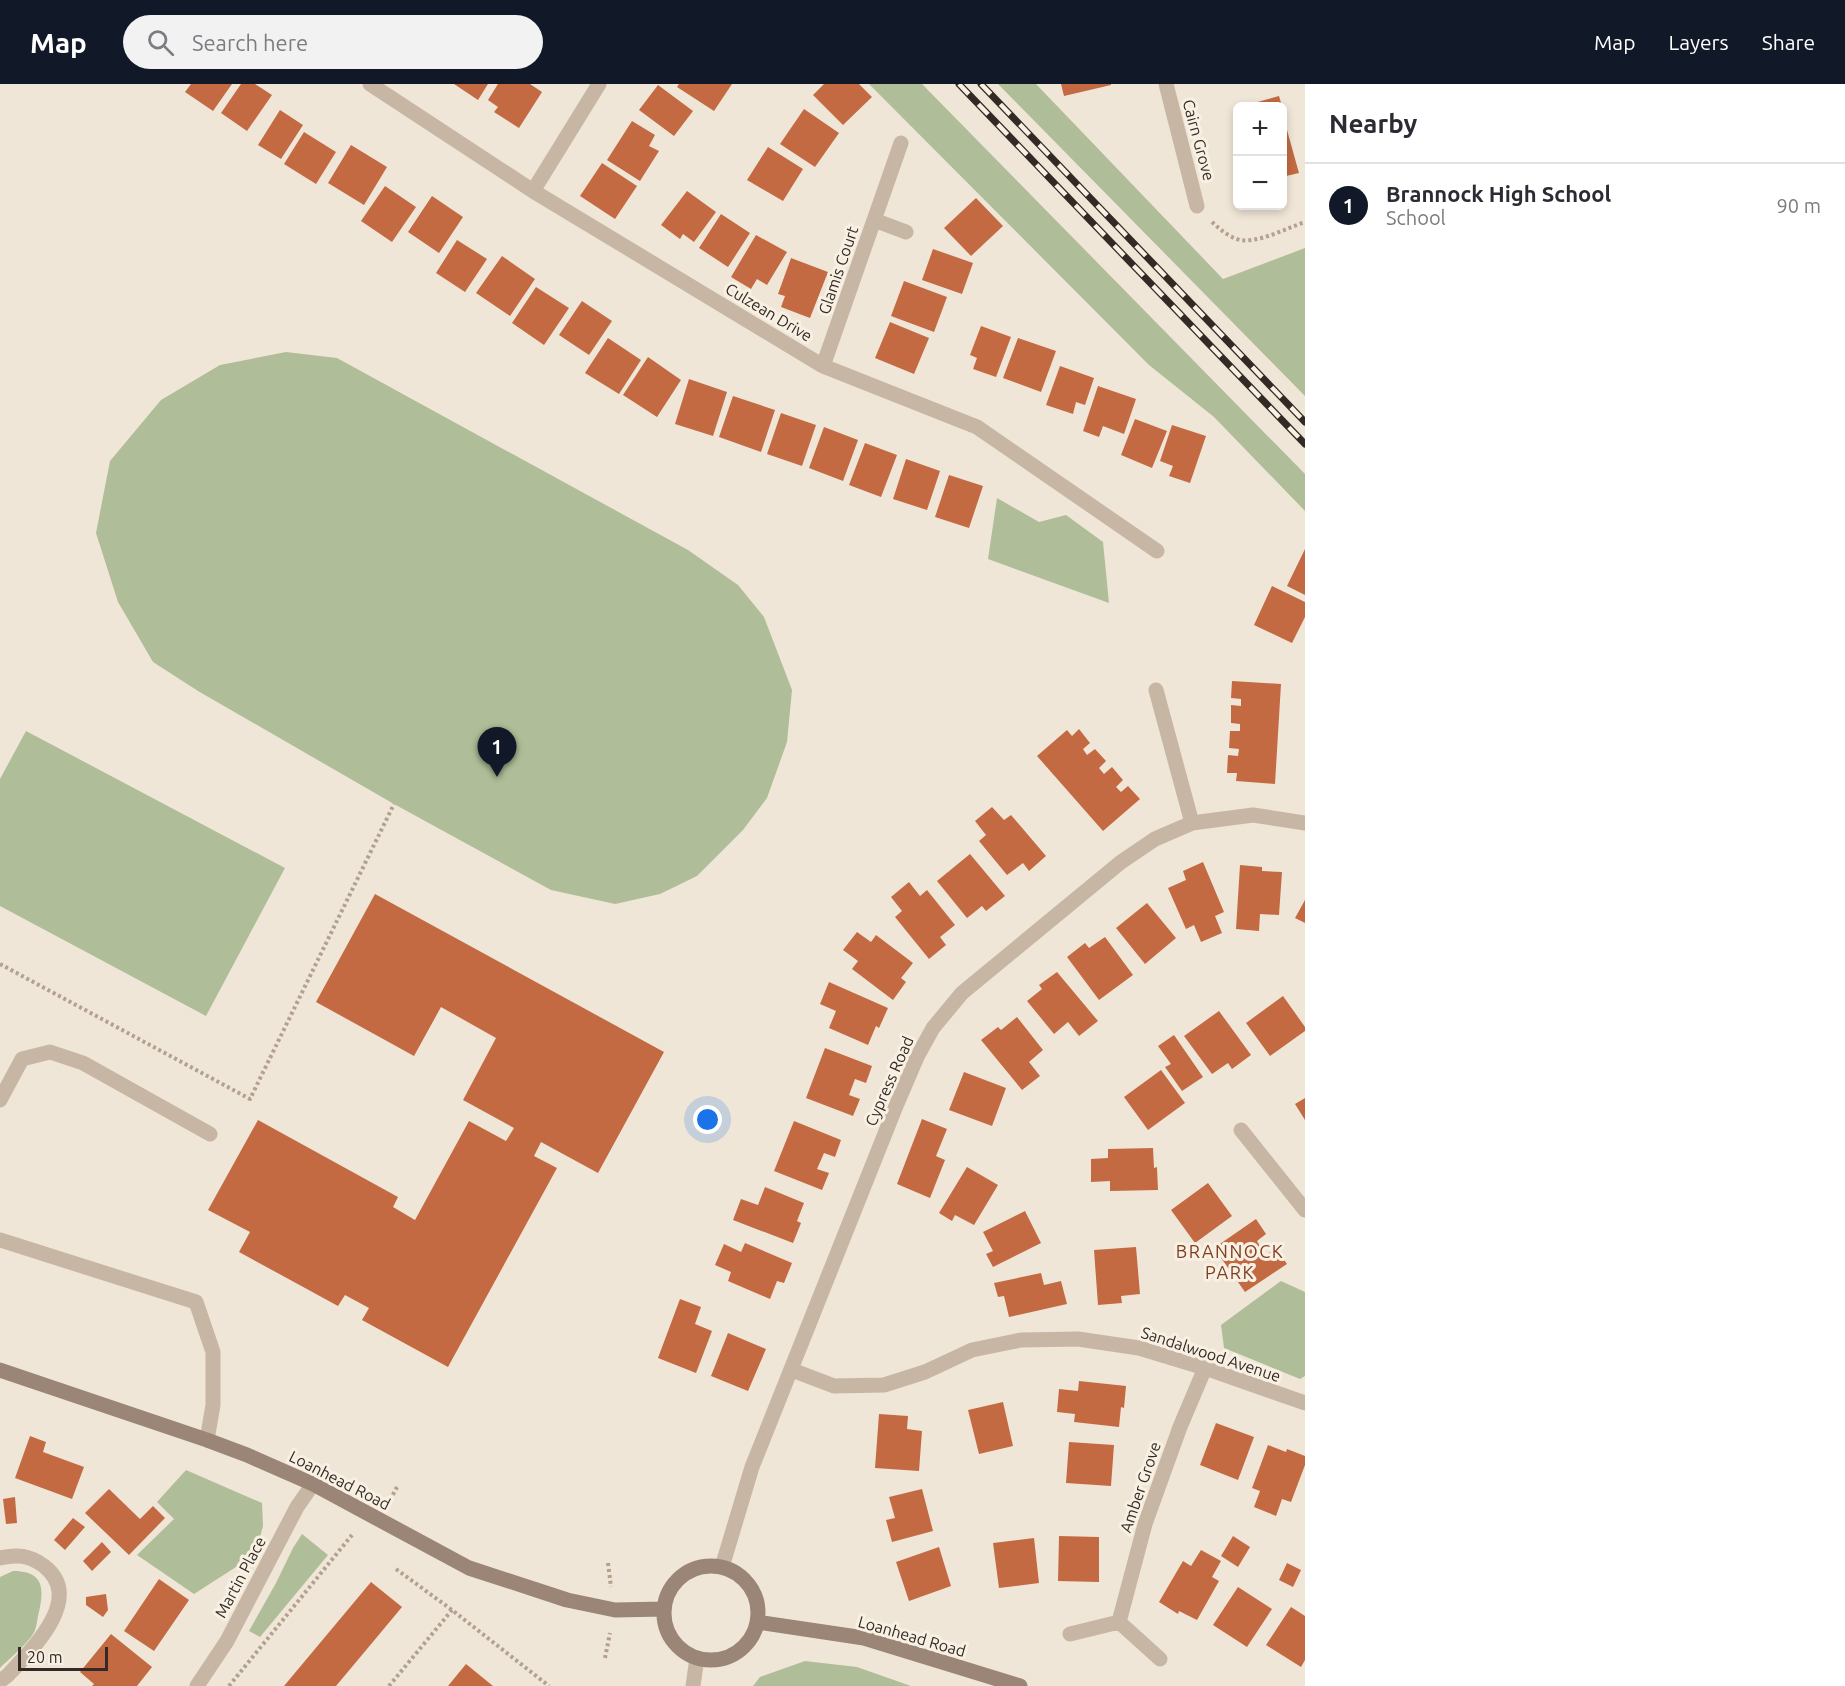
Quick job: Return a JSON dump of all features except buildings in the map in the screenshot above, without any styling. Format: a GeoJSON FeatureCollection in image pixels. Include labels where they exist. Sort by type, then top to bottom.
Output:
{"type":"FeatureCollection","features":[{"type":"Feature","properties":{"kind":"street","name":"Culzean Drive"},"geometry":{"type":"LineString","coordinates":[[370,84],[533,191],[823,366],[977,427],[1157,551]]}},
{"type":"Feature","properties":{"kind":"street"},"geometry":{"type":"LineString","coordinates":[[533,191],[599,84]]}},
{"type":"Feature","properties":{"kind":"street","name":"Cairn Grove"},"geometry":{"type":"LineString","coordinates":[[1166,84],[1197,206]]}},
{"type":"Feature","properties":{"kind":"street","name":"Glamis Court"},"geometry":{"type":"LineString","coordinates":[[823,366],[900,143]]}},
{"type":"Feature","properties":{"kind":"street","name":"Glamis Court"},"geometry":{"type":"LineString","coordinates":[[874,220],[906,232]]}},
{"type":"Feature","properties":{"kind":"street"},"geometry":{"type":"LineString","coordinates":[[1156,690],[1192,823]]}},
{"type":"Feature","properties":{"kind":"street","name":"Cypress Road"},"geometry":{"type":"LineString","coordinates":[[722,1567],[752,1467],[900,1096],[933,1028],[962,993],[1121,862],[1155,839],[1192,823],[1253,815],[1305,823]]}},
{"type":"Feature","properties":{"kind":"street"},"geometry":{"type":"LineString","coordinates":[[0,1100],[22,1059],[50,1052],[83,1063],[210,1134]]}},
{"type":"Feature","properties":{"kind":"street"},"geometry":{"type":"LineString","coordinates":[[1241,1130],[1305,1210]]}},
{"type":"Feature","properties":{"kind":"street"},"geometry":{"type":"LineString","coordinates":[[0,1240],[196,1302],[213,1352],[213,1405],[207,1440]]}},
{"type":"Feature","properties":{"kind":"street","name":"Sandalwood Avenue"},"geometry":{"type":"LineString","coordinates":[[792,1370],[834,1386],[884,1385],[925,1372],[972,1350],[1021,1340],[1078,1339],[1139,1348],[1305,1403]]}},
{"type":"Feature","properties":{"kind":"street","name":"Amber Grove"},"geometry":{"type":"LineString","coordinates":[[1119,1622],[1144,1524],[1205,1368]]}},
{"type":"Feature","properties":{"kind":"street","name":"Loanhead Road"},"geometry":{"type":"LineString","coordinates":[[0,1370],[207,1440],[313,1484],[469,1568],[567,1600],[615,1610],[664,1609]]}},
{"type":"Feature","properties":{"kind":"street","name":"Martin Place"},"geometry":{"type":"LineString","coordinates":[[196,1686],[227,1641],[297,1507],[313,1484]]}},
{"type":"Feature","properties":{"kind":"street"},"geometry":{"type":"LineString","coordinates":[[0,1558],[15,1554],[32,1558],[46,1568],[57,1583],[59,1599],[53,1620],[43,1637],[0,1681]]}},
{"type":"Feature","properties":{"kind":"street"},"geometry":{"type":"LineString","coordinates":[[706,1566],[722,1567],[735,1572],[754,1594],[758,1607],[757,1622],[752,1637],[742,1649],[728,1657],[713,1660],[698,1658],[683,1651],[672,1640],[665,1625],[664,1609],[668,1593],[677,1580],[690,1570],[706,1566]]}},
{"type":"Feature","properties":{"kind":"street","name":"Loanhead Road"},"geometry":{"type":"LineString","coordinates":[[757,1622],[864,1638],[1020,1686]]}},
{"type":"Feature","properties":{"kind":"street"},"geometry":{"type":"LineString","coordinates":[[1070,1634],[1119,1622],[1160,1659]]}},
{"type":"Feature","properties":{"kind":"street"},"geometry":{"type":"LineString","coordinates":[[693,1686],[698,1658]]}},
{"type":"Feature","properties":{"kind":"path"},"geometry":{"type":"LineString","coordinates":[[1197,206],[1225,234],[1241,240],[1261,238],[1305,222]]}},
{"type":"Feature","properties":{"kind":"path"},"geometry":{"type":"LineString","coordinates":[[0,964],[250,1099],[394,804]]}},
{"type":"Feature","properties":{"kind":"path"},"geometry":{"type":"LineString","coordinates":[[229,1686],[352,1535]]}},
{"type":"Feature","properties":{"kind":"path"},"geometry":{"type":"LineString","coordinates":[[396,1569],[549,1686]]}},
{"type":"Feature","properties":{"kind":"path"},"geometry":{"type":"LineString","coordinates":[[389,1686],[452,1610]]}},
{"type":"Feature","properties":{"kind":"green space"},"geometry":{"type":"Polygon","coordinates":[[[869,84],[922,84],[1305,474],[1305,511],[1214,417],[1149,365],[869,84]]]}},
{"type":"Feature","properties":{"kind":"green space"},"geometry":{"type":"Polygon","coordinates":[[[998,84],[1036,84],[1223,279],[1305,248],[1305,396],[998,84]]]}},
{"type":"Feature","properties":{"kind":"green space"},"geometry":{"type":"Polygon","coordinates":[[[286,352],[337,358],[688,550],[738,585],[764,617],[792,690],[787,742],[767,798],[743,830],[697,876],[660,894],[615,904],[551,890],[394,804],[198,691],[153,662],[118,602],[96,533],[110,461],[161,400],[220,365],[286,352]]]}},
{"type":"Feature","properties":{"kind":"green space"},"geometry":{"type":"Polygon","coordinates":[[[997,498],[1039,522],[1066,515],[1103,542],[1109,603],[988,559],[997,498]]]}},
{"type":"Feature","properties":{"kind":"green space"},"geometry":{"type":"Polygon","coordinates":[[[26,731],[285,868],[206,1016],[0,906],[0,779],[26,731]]]}},
{"type":"Feature","properties":{"kind":"green space"},"geometry":{"type":"Polygon","coordinates":[[[1281,1281],[1305,1292],[1305,1376],[1300,1379],[1224,1348],[1221,1325],[1281,1281]]]}},
{"type":"Feature","properties":{"kind":"green space"},"geometry":{"type":"Polygon","coordinates":[[[186,1470],[262,1503],[263,1526],[259,1541],[250,1558],[194,1594],[137,1555],[174,1519],[157,1502],[186,1470]]]}},
{"type":"Feature","properties":{"kind":"green space"},"geometry":{"type":"Polygon","coordinates":[[[302,1534],[328,1555],[260,1637],[249,1631],[302,1534]]]}},
{"type":"Feature","properties":{"kind":"green space"},"geometry":{"type":"Polygon","coordinates":[[[13,1571],[24,1572],[37,1579],[40,1584],[41,1598],[34,1632],[0,1668],[0,1577],[13,1571]]]}},
{"type":"Feature","properties":{"kind":"green space"},"geometry":{"type":"Polygon","coordinates":[[[805,1661],[857,1667],[911,1686],[753,1686],[760,1677],[805,1661]]]}},
{"type":"Feature","properties":{"kind":"railway"},"geometry":{"type":"LineString","coordinates":[[959,84],[1305,444]]}},
{"type":"Feature","properties":{"kind":"railway"},"geometry":{"type":"LineString","coordinates":[[981,84],[1305,422]]}},
{"type":"Feature","properties":{"kind":"place","name":"Brannock High School"},"geometry":{"type":"Point","coordinates":[497,777]}},
{"type":"Feature","properties":{"kind":"district","name":"BRANNOCK PARK"},"geometry":{"type":"Point","coordinates":[1230,1262]}}]}
